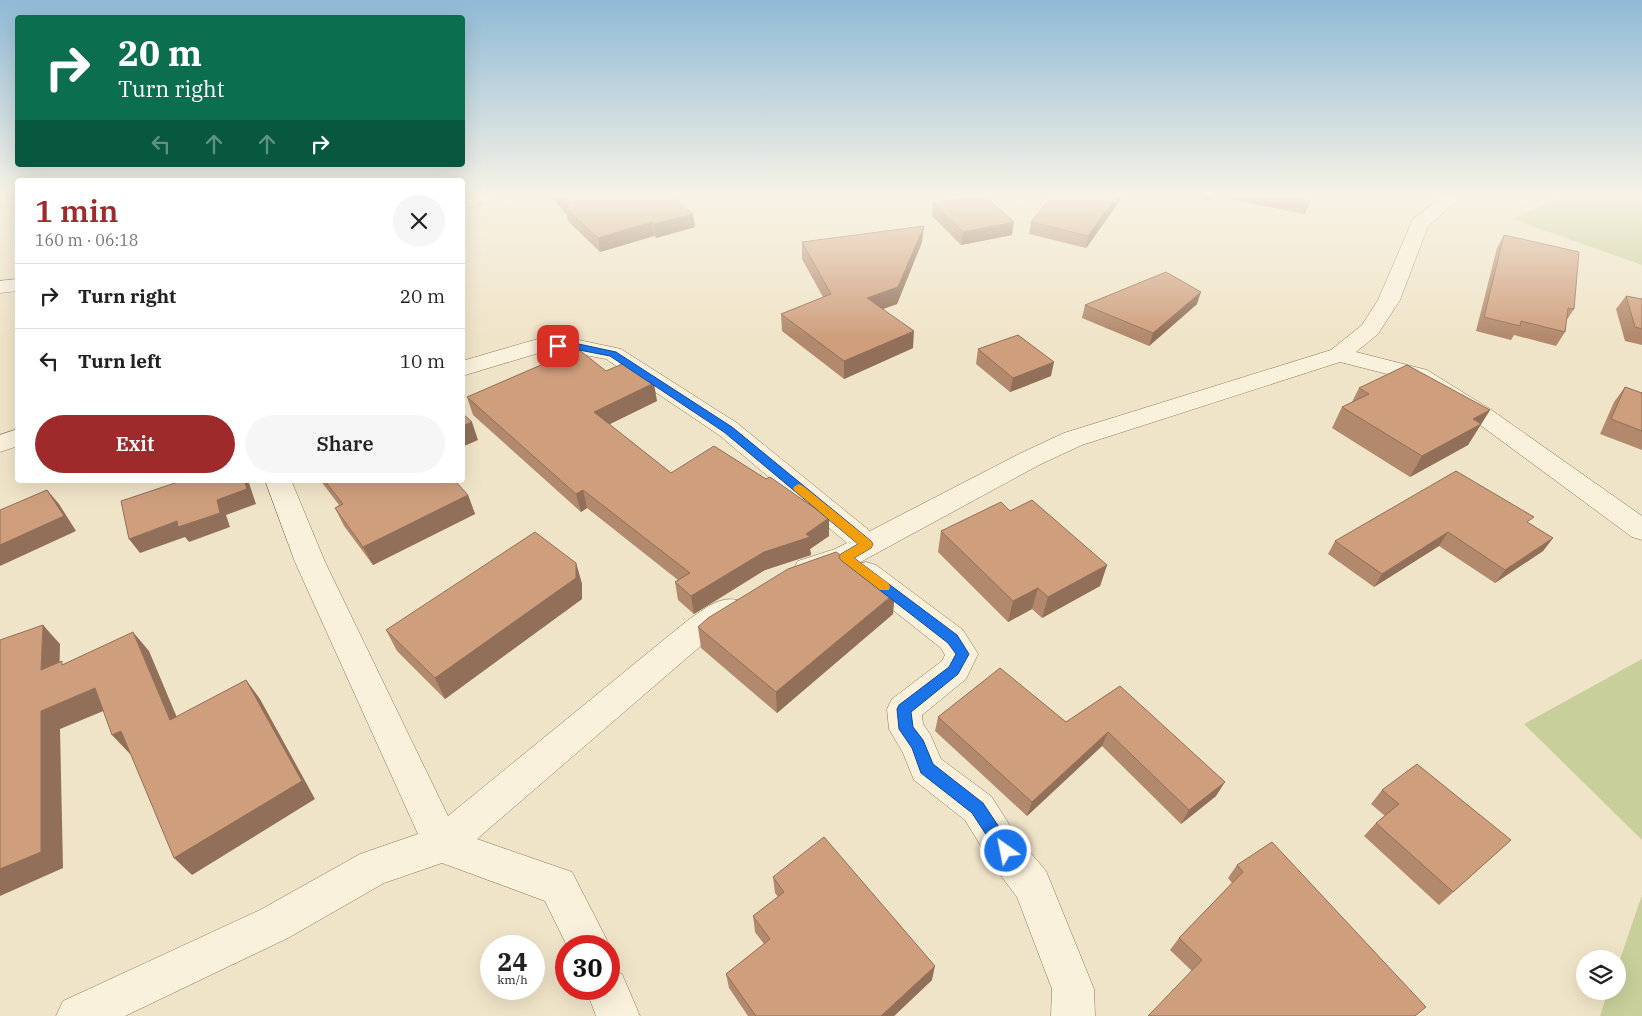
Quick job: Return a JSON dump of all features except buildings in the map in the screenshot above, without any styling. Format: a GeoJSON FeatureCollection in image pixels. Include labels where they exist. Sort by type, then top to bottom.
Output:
{"type":"FeatureCollection","features":[{"type":"Feature","properties":{"kind":"street"},"geometry":{"type":"LineString","coordinates":[[78,1016],[274,924],[374,867],[442,845],[699,629],[765,587],[856,551],[1073,438],[1339,355],[1370,329],[1389,300],[1412,242]]}},
{"type":"Feature","properties":{"kind":"street"},"geometry":{"type":"LineString","coordinates":[[0,287],[15,285]]}},
{"type":"Feature","properties":{"kind":"street"},"geometry":{"type":"LineString","coordinates":[[465,368],[541,345],[574,346],[613,354],[728,429],[952,639],[962,654],[954,670],[904,709],[906,729],[918,745],[927,768],[978,808],[1006,851],[1032,885],[1073,989],[1073,1016]]}},
{"type":"Feature","properties":{"kind":"street"},"geometry":{"type":"LineString","coordinates":[[1339,355],[1419,375],[1481,414],[1642,530]]}},
{"type":"Feature","properties":{"kind":"street"},"geometry":{"type":"LineString","coordinates":[[0,444],[15,438]]}},
{"type":"Feature","properties":{"kind":"street"},"geometry":{"type":"LineString","coordinates":[[279,483],[310,562],[442,845],[558,886],[583,935]]}},
{"type":"Feature","properties":{"kind":"street"},"geometry":{"type":"LineString","coordinates":[[611,1000],[618,1016]]}},
{"type":"Feature","properties":{"kind":"green space"},"geometry":{"type":"Polygon","coordinates":[[[1578,242],[1642,242],[1642,265],[1578,242]]]}},
{"type":"Feature","properties":{"kind":"green space"},"geometry":{"type":"Polygon","coordinates":[[[1642,659],[1642,840],[1524,724],[1642,659]]]}},
{"type":"Feature","properties":{"kind":"green space"},"geometry":{"type":"Polygon","coordinates":[[[1642,895],[1642,1016],[1600,1016],[1605,1000],[1626,1000],[1626,950],[1623,950],[1642,895]]]}},
{"type":"Feature","properties":{"kind":"slow traffic"},"geometry":{"type":"LineString","coordinates":[[799,488],[867,544],[845,557],[884,587]]}},
{"type":"Feature","properties":{"kind":"route"},"geometry":{"type":"LineString","coordinates":[[558,346],[574,346],[613,354],[728,429],[867,544],[845,557],[952,639],[962,654],[954,670],[904,709],[906,729],[918,745],[927,768],[978,808],[1006,851]]}}]}
